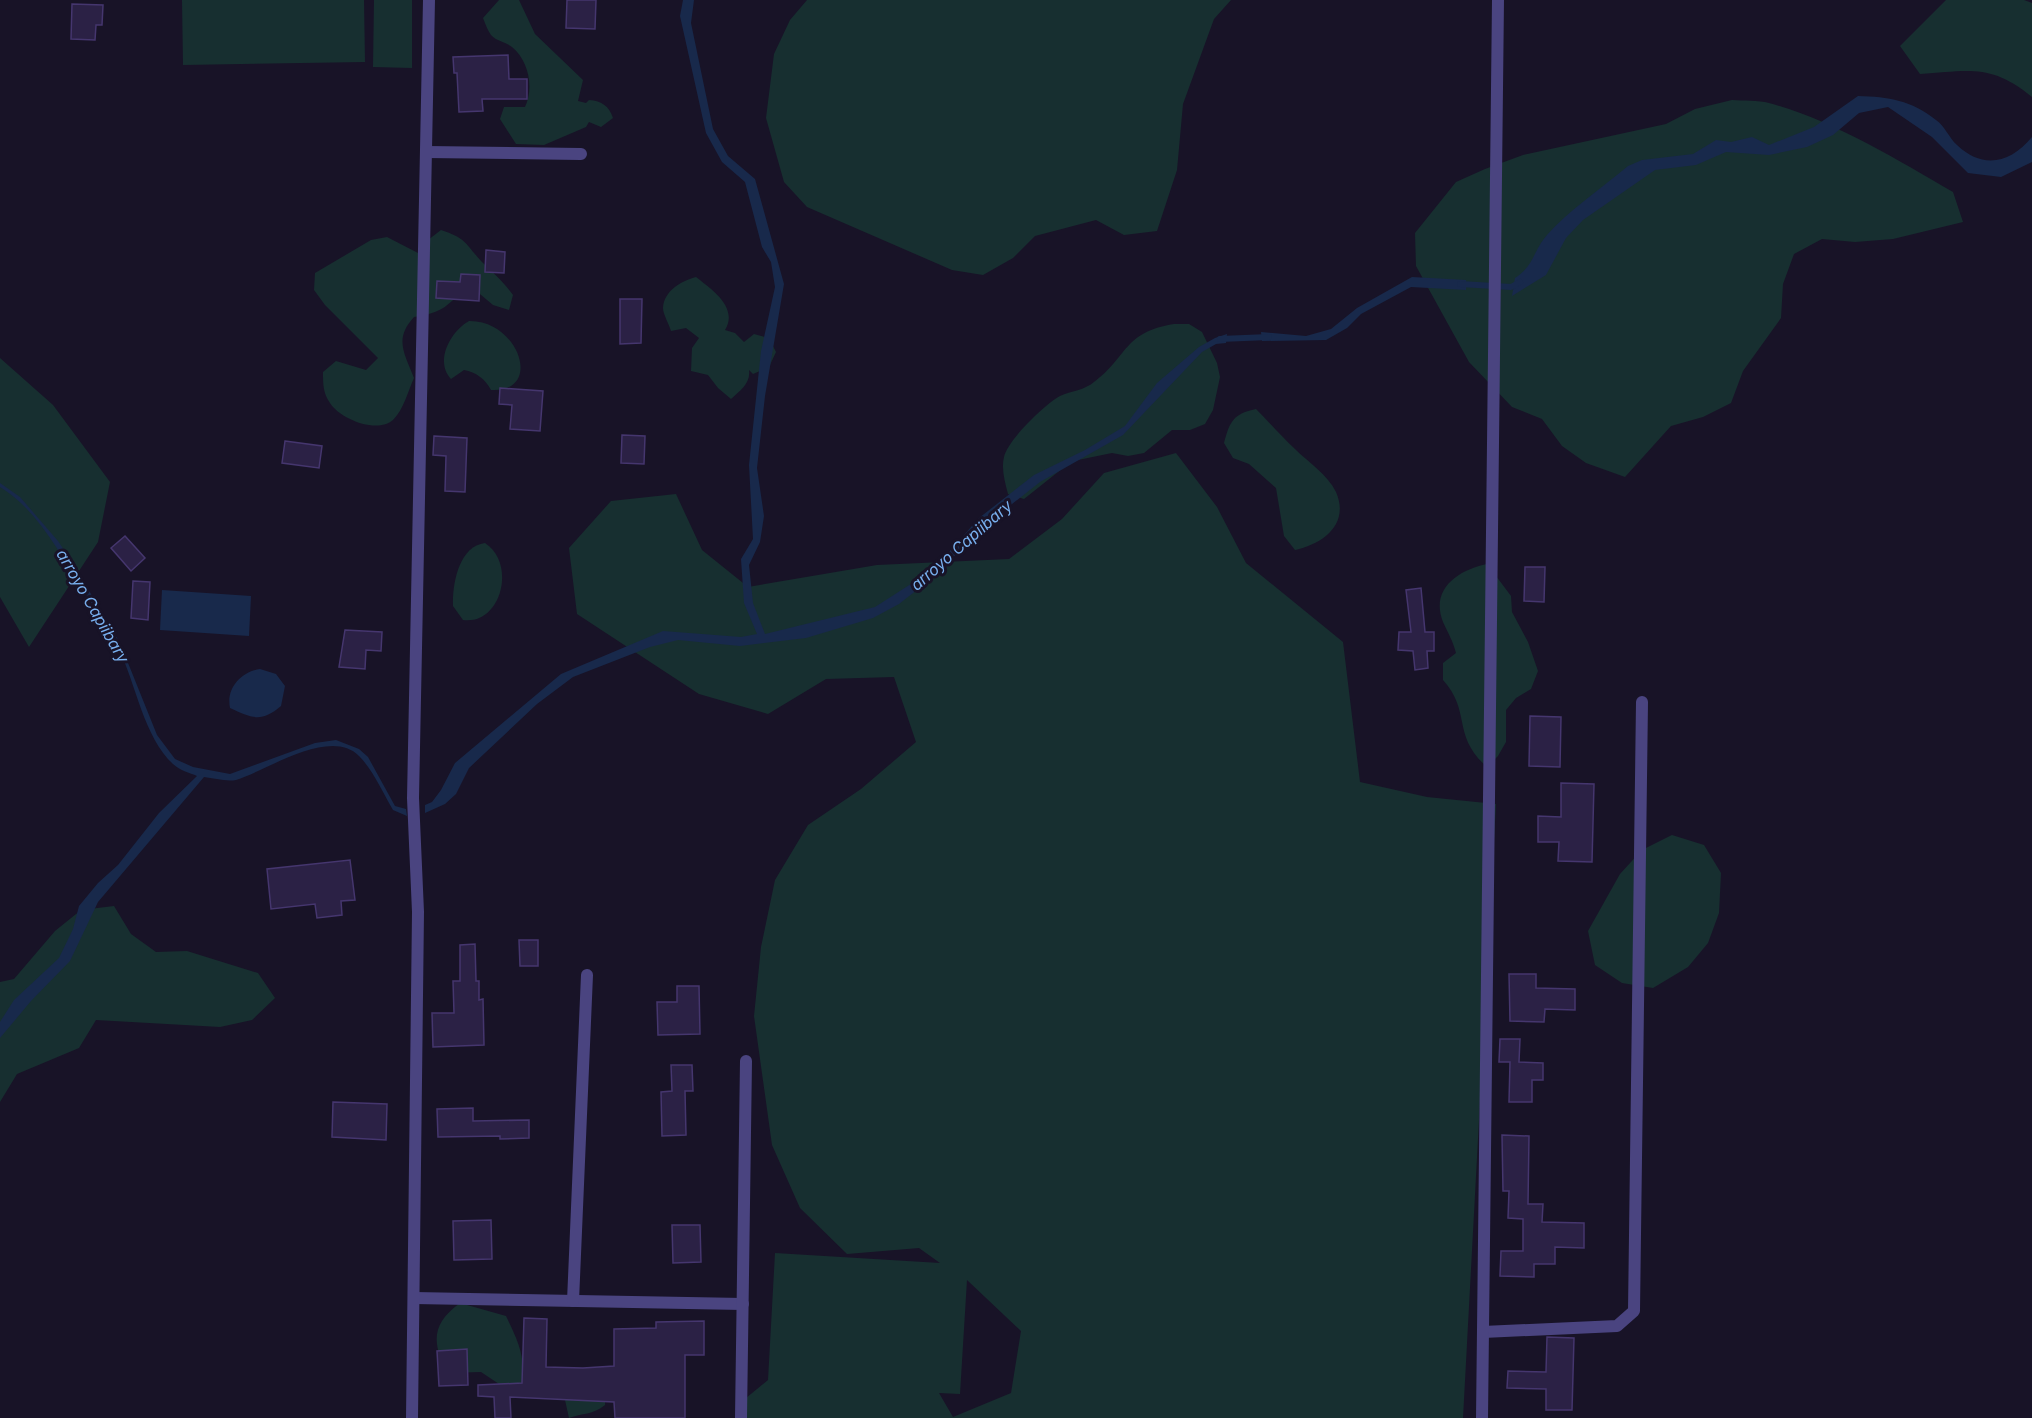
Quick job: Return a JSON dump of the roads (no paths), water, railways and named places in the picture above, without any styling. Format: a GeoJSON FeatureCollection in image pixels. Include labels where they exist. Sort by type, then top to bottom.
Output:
{"type":"FeatureCollection","features":[{"type":"Feature","properties":{"kind":"street"},"geometry":{"type":"LineString","coordinates":[[412,1418],[418,912],[412,798],[429,0]]}},
{"type":"Feature","properties":{"kind":"street"},"geometry":{"type":"LineString","coordinates":[[1482,1418],[1498,0]]}},
{"type":"Feature","properties":{"kind":"street"},"geometry":{"type":"LineString","coordinates":[[426,152],[581,154]]}},
{"type":"Feature","properties":{"kind":"street"},"geometry":{"type":"LineString","coordinates":[[1483,1332],[1617,1326],[1634,1311],[1642,702]]}},
{"type":"Feature","properties":{"kind":"street"},"geometry":{"type":"LineString","coordinates":[[573,1301],[587,975]]}},
{"type":"Feature","properties":{"kind":"street"},"geometry":{"type":"LineString","coordinates":[[741,1418],[746,1061]]}},
{"type":"Feature","properties":{"kind":"street"},"geometry":{"type":"LineString","coordinates":[[414,1298],[743,1304]]}},
{"type":"Feature","properties":{"kind":"water"},"geometry":{"type":"Polygon","coordinates":[[[683,0],[694,0],[691,23],[713,129],[728,156],[755,179],[784,284],[765,396],[757,468],[764,516],[760,542],[749,565],[753,603],[765,634],[875,607],[914,582],[949,552],[979,518],[1034,475],[1085,450],[1125,426],[1157,383],[1199,347],[1227,334],[1226,343],[1216,344],[1202,352],[1123,435],[1040,482],[988,523],[931,579],[899,604],[873,618],[806,638],[740,646],[678,640],[650,647],[573,677],[537,704],[469,768],[456,794],[445,804],[425,813],[425,805],[432,802],[441,790],[455,763],[561,674],[663,631],[741,637],[757,634],[744,603],[741,559],[753,539],[749,465],[761,351],[775,287],[771,262],[762,247],[745,182],[722,162],[706,133],[680,16],[683,0]]]}},
{"type":"Feature","properties":{"kind":"water"},"geometry":{"type":"Polygon","coordinates":[[[1858,96],[1890,99],[1918,108],[1939,123],[1966,153],[1976,158],[1996,160],[2005,158],[2015,153],[2032,137],[2032,162],[2001,177],[1968,173],[1932,137],[1888,107],[1859,113],[1833,135],[1807,147],[1769,155],[1726,152],[1696,165],[1655,170],[1583,220],[1566,238],[1546,275],[1512,296],[1515,278],[1530,263],[1547,235],[1575,208],[1628,166],[1642,160],[1693,154],[1716,140],[1731,142],[1752,137],[1769,145],[1814,127],[1858,96]]]}},
{"type":"Feature","properties":{"kind":"water"},"geometry":{"type":"Polygon","coordinates":[[[1412,277],[1466,280],[1466,290],[1411,287],[1361,314],[1347,328],[1326,340],[1262,341],[1261,332],[1306,336],[1331,329],[1357,308],[1412,277]]]}},
{"type":"Feature","properties":{"kind":"water"},"geometry":{"type":"Polygon","coordinates":[[[0,483],[20,497],[58,541],[72,562],[120,643],[157,735],[175,759],[193,767],[230,774],[315,743],[336,740],[359,749],[368,757],[395,806],[406,809],[407,816],[393,810],[369,768],[359,756],[347,748],[332,746],[316,748],[281,760],[236,780],[204,777],[98,902],[70,961],[31,1001],[0,1038],[0,1022],[14,1000],[59,958],[73,929],[79,906],[98,883],[118,865],[159,813],[197,776],[175,766],[163,753],[148,725],[119,649],[106,626],[47,533],[25,507],[0,487],[0,483]]]}},
{"type":"Feature","properties":{"kind":"water"},"geometry":{"type":"Polygon","coordinates":[[[162,590],[251,596],[249,636],[160,630],[162,590]]]}},
{"type":"Feature","properties":{"kind":"water"},"geometry":{"type":"Polygon","coordinates":[[[260,669],[276,674],[285,686],[281,706],[262,717],[251,716],[230,708],[230,694],[236,682],[241,677],[260,669]]]}},
{"type":"Feature","properties":{"kind":"waterway","name":"arroyo Capiibary"},"geometry":{"type":"LineString","coordinates":[[1460,284],[1511,287],[1520,282]]}},
{"type":"Feature","properties":{"kind":"waterway","name":"arroyo Capiibary"},"geometry":{"type":"LineString","coordinates":[[1220,339],[1269,337]]}}]}
